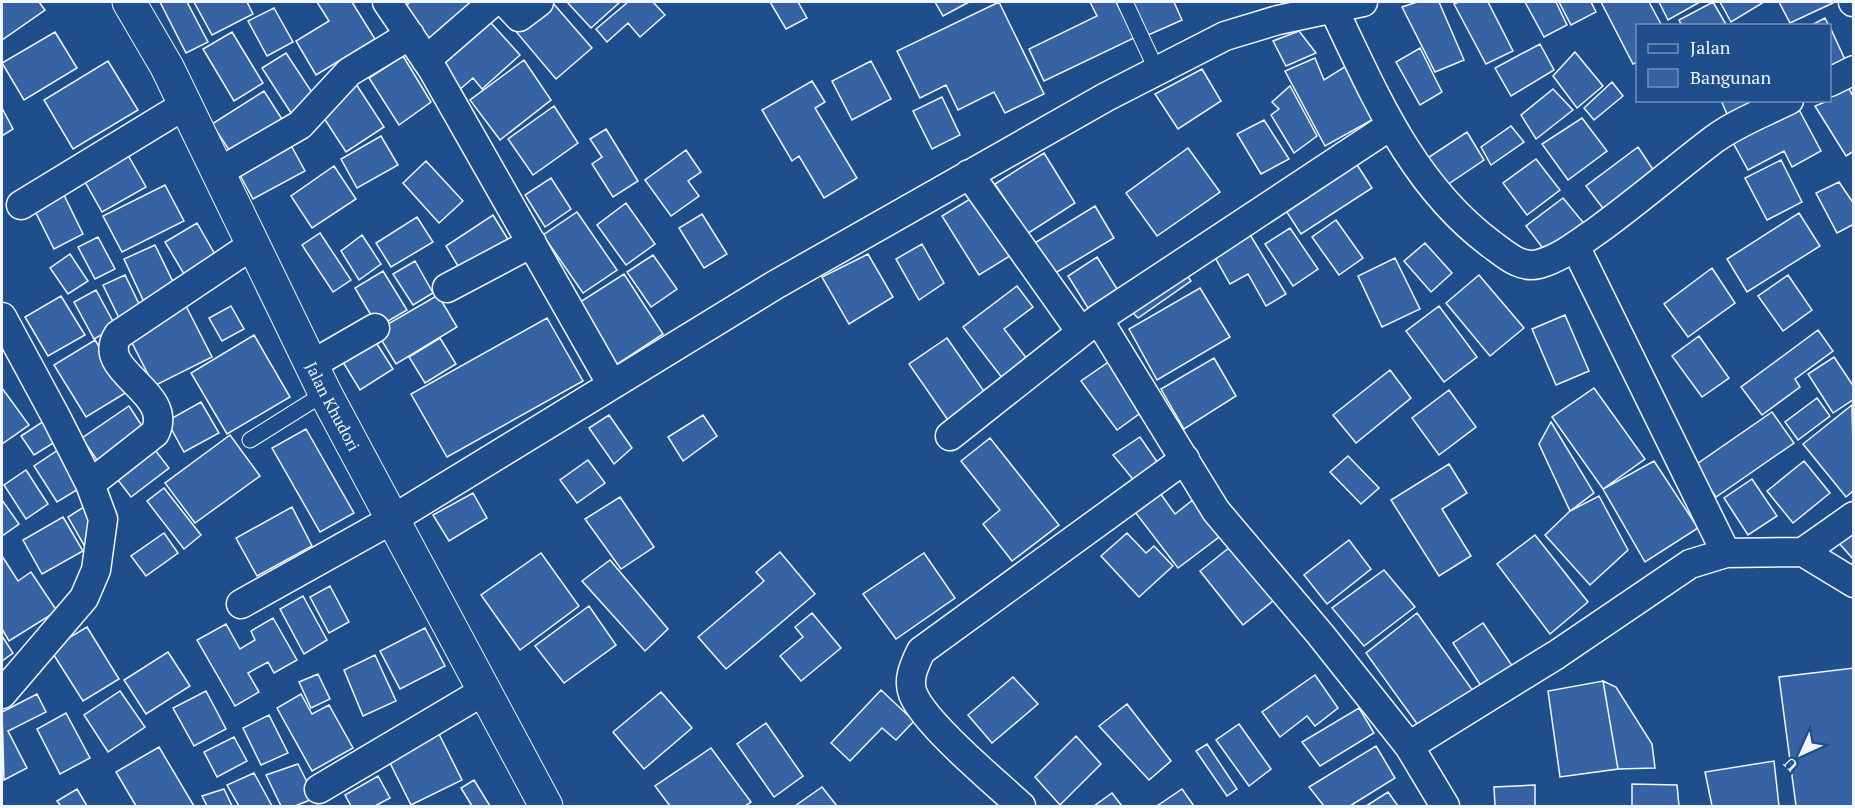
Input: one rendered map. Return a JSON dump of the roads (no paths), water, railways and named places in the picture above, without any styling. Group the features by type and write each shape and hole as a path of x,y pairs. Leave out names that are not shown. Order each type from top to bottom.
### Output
{"highway":[{"name":"Jalan Khudori","path":"129,2 167,67 318,379 546,807"}],"street":[{"path":"387,2 426,60 611,383"},
{"path":"426,60 493,2"},
{"path":"505,2 519,17 539,2"},
{"path":"241,604 393,519 611,383 775,285 1157,70 1225,36 1363,2"},
{"path":"1333,8 1390,126 1416,168 1440,199 1477,233 1515,262 1537,265 1562,255 1651,192 1713,140 1742,121 1785,102"},
{"path":"217,173 300,125 349,72 410,35"},
{"path":"1831,82 1854,70"},
{"path":"21,205 185,105"},
{"path":"950,436 1090,325 1390,126"},
{"path":"969,174 1090,325 1185,459 1216,511 1320,634 1409,746 1445,807"},
{"path":"447,288 532,243"},
{"path":"90,484 155,433 161,422 159,409 114,358 112,343 118,335 252,246"},
{"path":"1575,246 1726,553"},
{"path":"2,317 90,484 103,519 96,570 84,598 2,694"},
{"path":"318,379 375,328"},
{"path":"1021,807 927,717 912,693 912,669 921,651 1185,459"},
{"path":"1803,552 1854,516"},
{"path":"1409,746 1556,655 1690,564 1726,553 1803,552 1854,583"},
{"path":"319,789 484,691"}],"lane":[{"path":"1125,2 1157,70"},
{"path":"250,440 318,379"}]}
